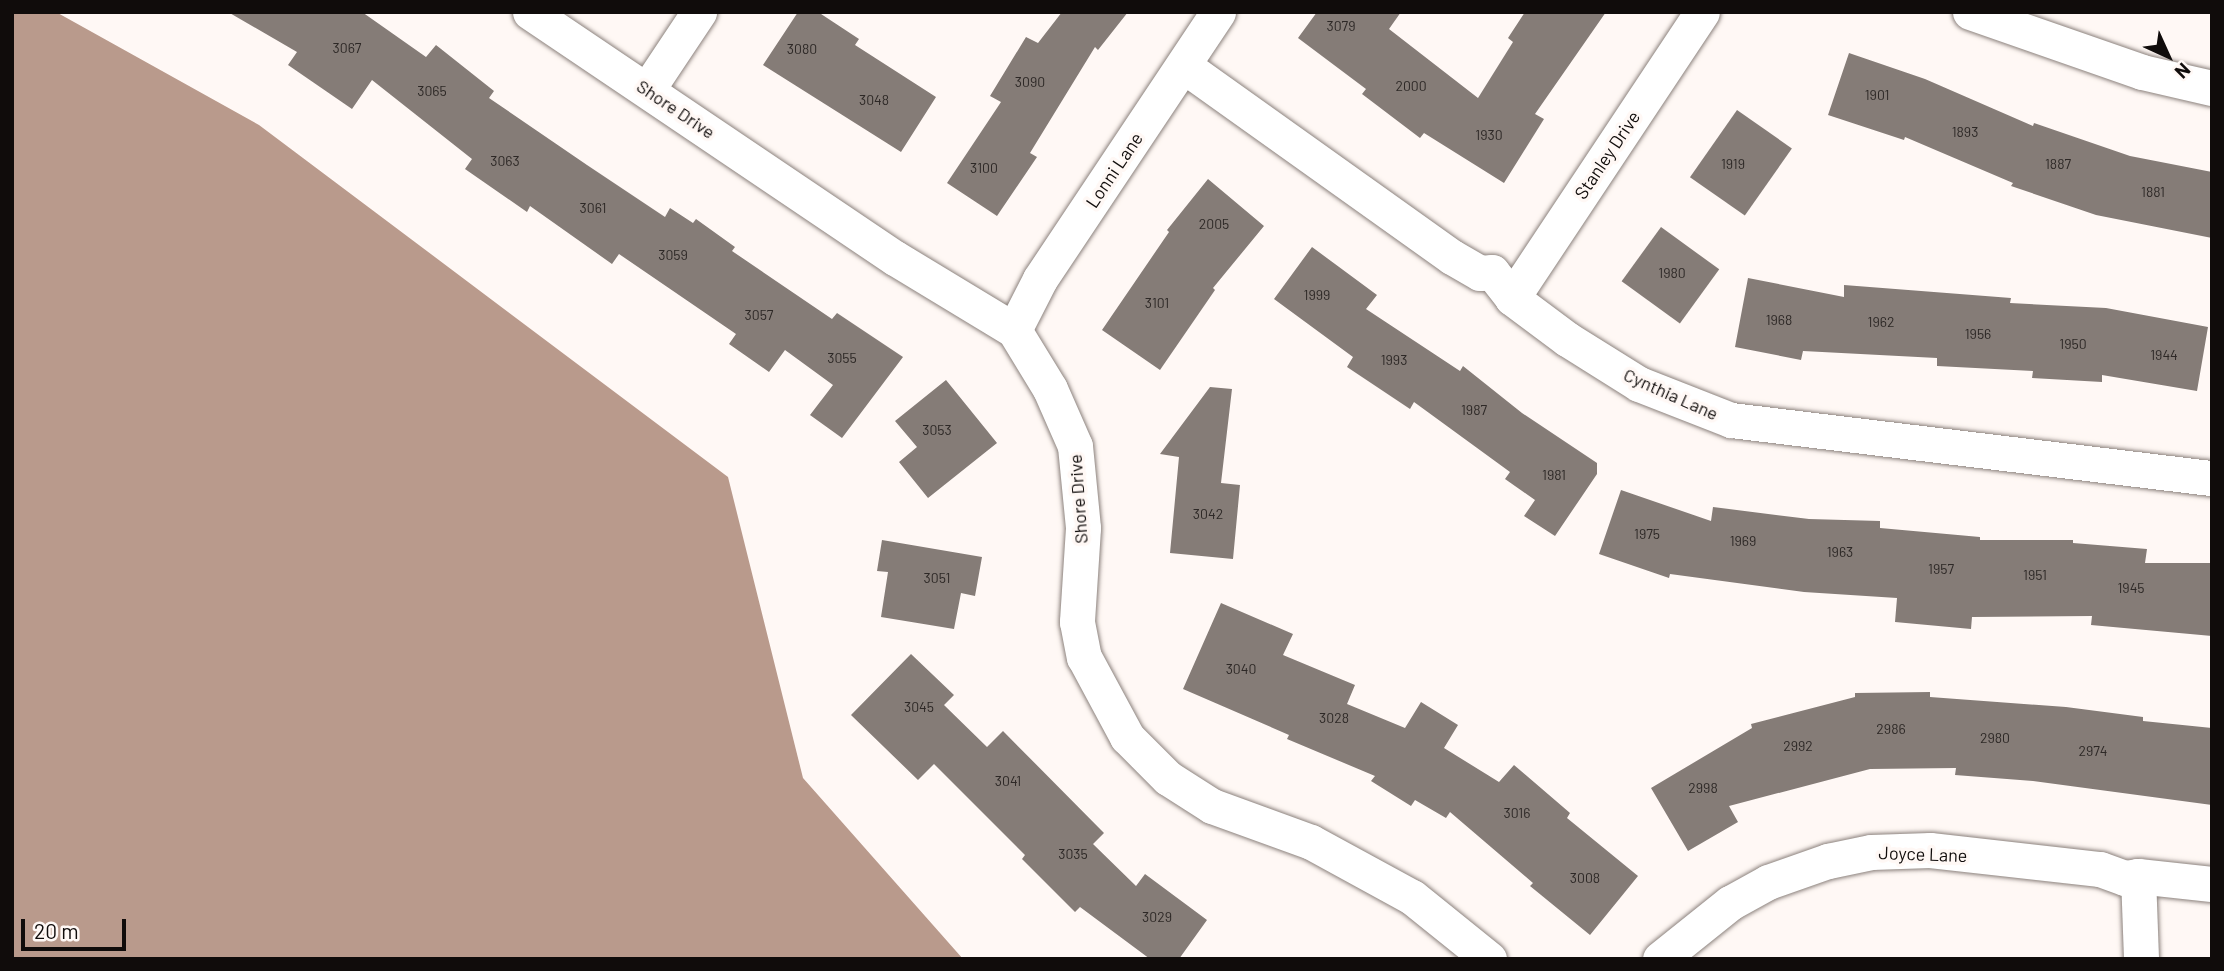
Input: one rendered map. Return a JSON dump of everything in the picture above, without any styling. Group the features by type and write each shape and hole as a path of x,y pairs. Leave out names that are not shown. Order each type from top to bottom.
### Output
{"street":[{"name":"Shore Drive","path":"530,12 895,258 1014,330 1050,389 1075,446 1083,528 1077,622 1084,657 1127,737 1168,778 1212,806 1311,842 1412,897 1489,959"},
{"path":"647,90 699,12"},
{"name":"Lonni Lane","path":"1014,330 1040,279 1218,12"},
{"name":"Stanley Drive","path":"1513,298 1702,12"},
{"path":"1970,12 2142,72 2212,88"},
{"name":"Cynthia Lane","path":"1184,66 1452,257 1480,273 1492,272 1513,298 1567,339 1639,384 1731,420 2212,478"},
{"name":"Joyce Lane","path":"1660,959 1730,903 1768,882 1828,861 1871,852 1930,850 2100,869 2125,878 2138,876 2212,884"},
{"path":"2138,876 2141,959"}],"shaded area":[{"path":"12,12 56,12 259,125 728,477 803,778 963,959 12,959"}],"building":[{"path":"228,12 362,12 426,57 436,45 494,91 489,98 587,165 665,217 670,208 693,223 696,219 735,247 732,251 832,319 837,313 903,357 842,438 810,415 833,385 785,350 769,372 729,344 736,334 619,254 612,264 530,206 527,212 465,169 472,159 372,80 352,109 288,65 297,52"},
{"path":"798,12 818,12 859,39 855,45 936,97 901,152 763,65"},
{"path":"1062,12 1128,12 1098,50 1095,47 1030,153 1037,157 997,216 947,183 1001,102 990,96 1026,37 1038,43"},
{"path":"1317,12 1401,12 1389,29 1478,98 1513,42 1508,38 1525,12 1606,12 1535,114 1544,119 1504,183 1424,133 1420,138 1362,94 1366,89 1298,38"},
{"path":"1849,53 1925,79 2033,126 2034,123 2130,156 2212,172 2212,238 2096,215 2011,186 2013,183 1905,137 1904,140 1828,115"},
{"path":"1737,110 1792,148 1745,216 1690,177"},
{"path":"1208,179 1264,226 1213,288 1215,290 1160,370 1102,330 1169,232 1167,230"},
{"path":"1661,227 1719,269 1680,324 1622,281"},
{"path":"1312,247 1377,295 1366,309 1460,371 1463,366 1522,413 1597,463 1597,474 1555,536 1524,516 1535,500 1505,479 1510,472 1414,402 1410,409 1347,367 1353,357 1274,299"},
{"path":"1748,278 1844,297 1844,285 2011,298 2010,303 2106,308 2208,327 2197,391 2102,375 2102,382 2032,378 2033,371 1937,366 1937,358 1803,351 1801,360 1735,347"},
{"path":"946,380 997,443 928,498 899,462 917,447 895,421"},
{"path":"1210,387 1232,389 1221,483 1240,485 1233,559 1170,553 1179,457 1160,454"},
{"path":"1621,490 1711,521 1713,507 1809,519 1880,521 1880,528 1980,537 1980,540 2073,540 2073,543 2147,549 2145,563 2212,563 2212,636 2091,625 2092,616 1972,617 1971,629 1895,622 1897,598 1804,592 1670,574 1669,578 1599,554"},
{"path":"882,540 982,557 975,596 961,593 954,629 881,617 888,572 877,571"},
{"path":"1221,603 1293,634 1283,655 1355,685 1347,704 1405,728 1421,702 1458,725 1444,748 1499,782 1514,765 1570,813 1567,818 1638,876 1590,935 1530,886 1533,883 1450,812 1446,818 1415,800 1411,806 1371,781 1375,776 1287,739 1289,735 1183,689"},
{"path":"911,654 954,695 944,705 987,747 1003,731 1104,833 1093,844 1136,886 1145,874 1207,920 1179,959 1150,959 1080,907 1075,912 1022,859 1025,855 934,764 918,780 851,715"},
{"path":"1930,692 1930,697 2066,707 2143,717 2143,721 2212,728 2212,805 2033,781 1955,775 1956,768 1870,769 1729,806 1738,822 1688,851 1651,788 1752,728 1751,724 1855,697 1855,693"}]}
